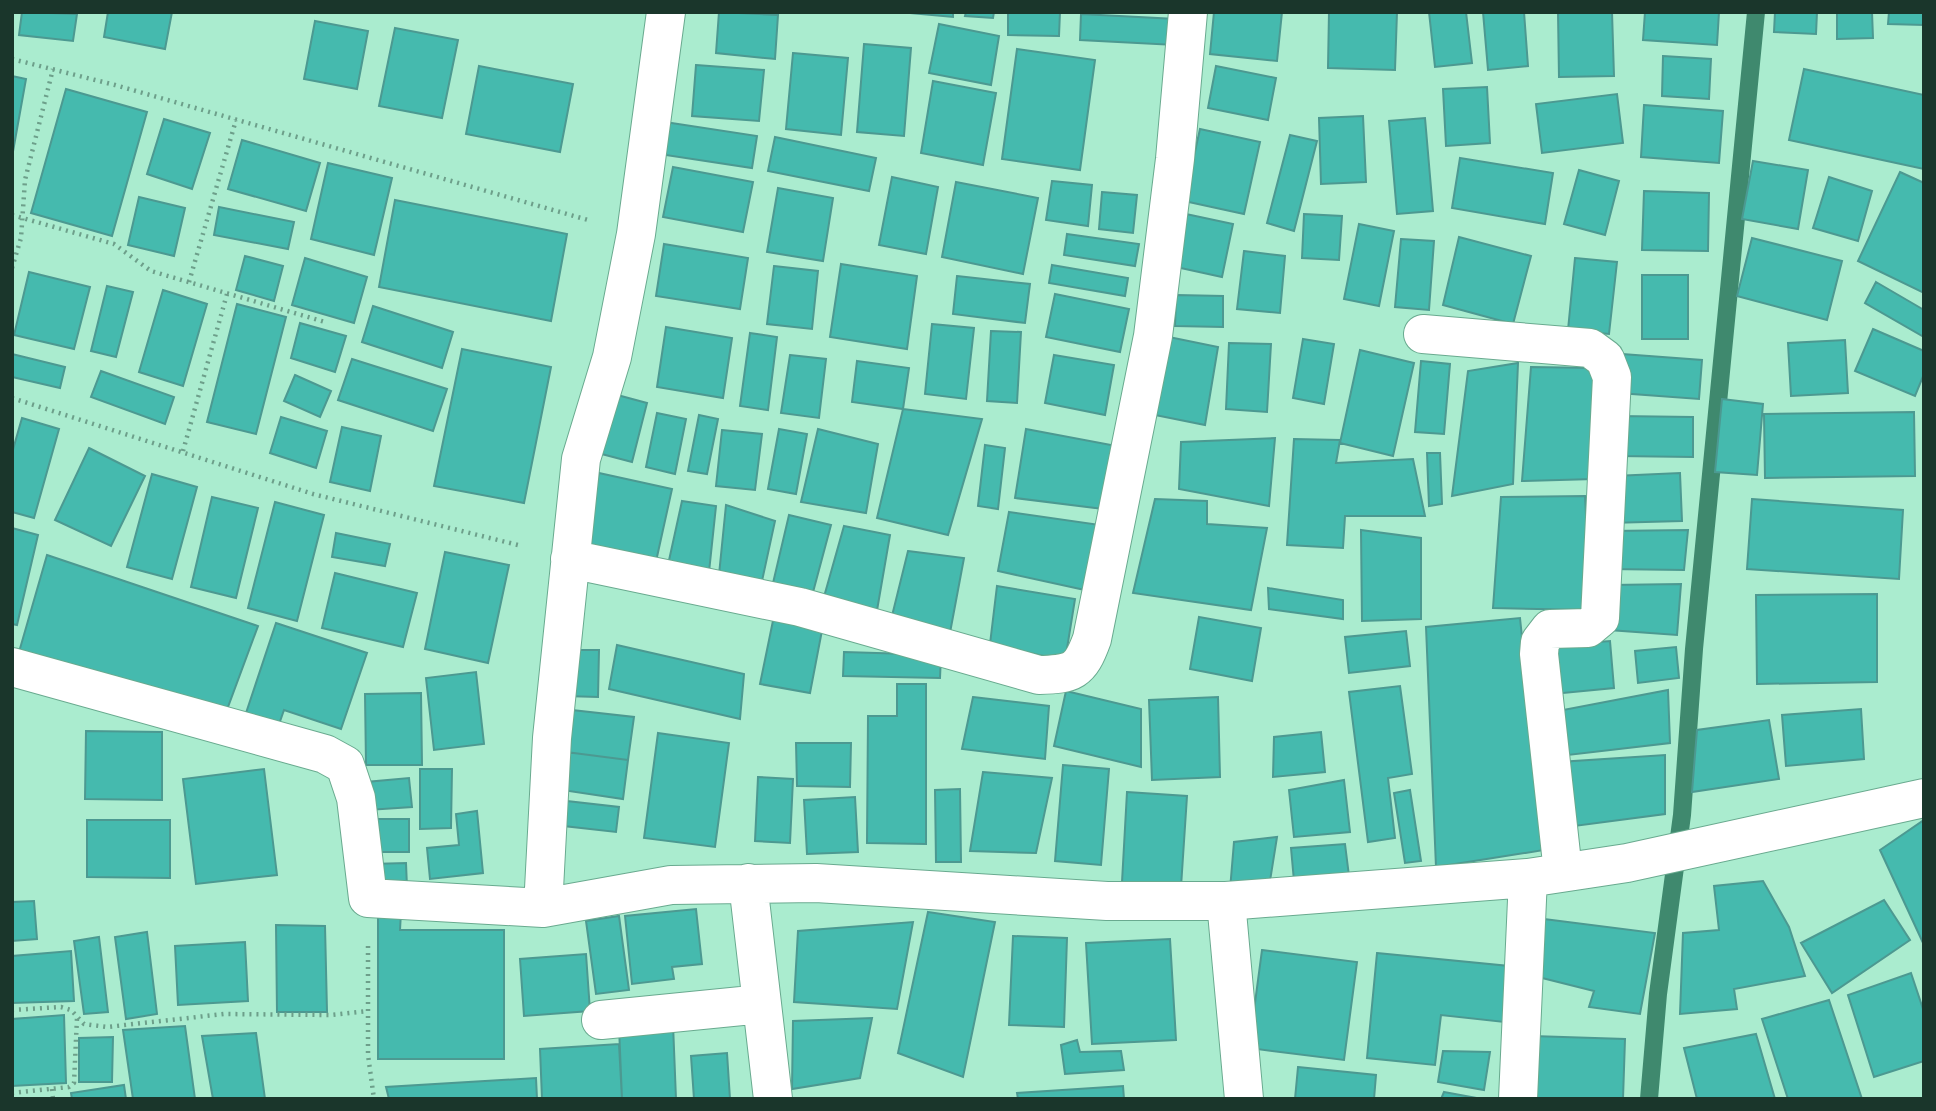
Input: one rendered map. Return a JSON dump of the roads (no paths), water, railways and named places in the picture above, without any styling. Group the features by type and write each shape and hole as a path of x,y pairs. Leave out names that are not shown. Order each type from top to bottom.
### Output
{"street":[{"path":"543,908 552,738 582,459 612,357 636,234 666,12"},
{"path":"570,559 800,607 1038,675 1066,674 1083,663 1095,625 1153,335 1188,12"},
{"path":"1423,334 1590,348 1605,359 1612,377 1600,618 1588,628 1550,629 1540,642 1538,654 1546,875 1518,1099"},
{"path":"12,667 325,754 345,765 356,798 369,898 543,908 671,885 816,883 1107,901 1226,901 1546,875 1628,863 1924,798"},
{"path":"748,883 773,1099"},
{"path":"1226,901 1244,1099"},
{"path":"601,1020 762,1004"}],"waterway":[{"path":"1649,1099 1658,994 1682,815 1694,649 1756,12"}]}
